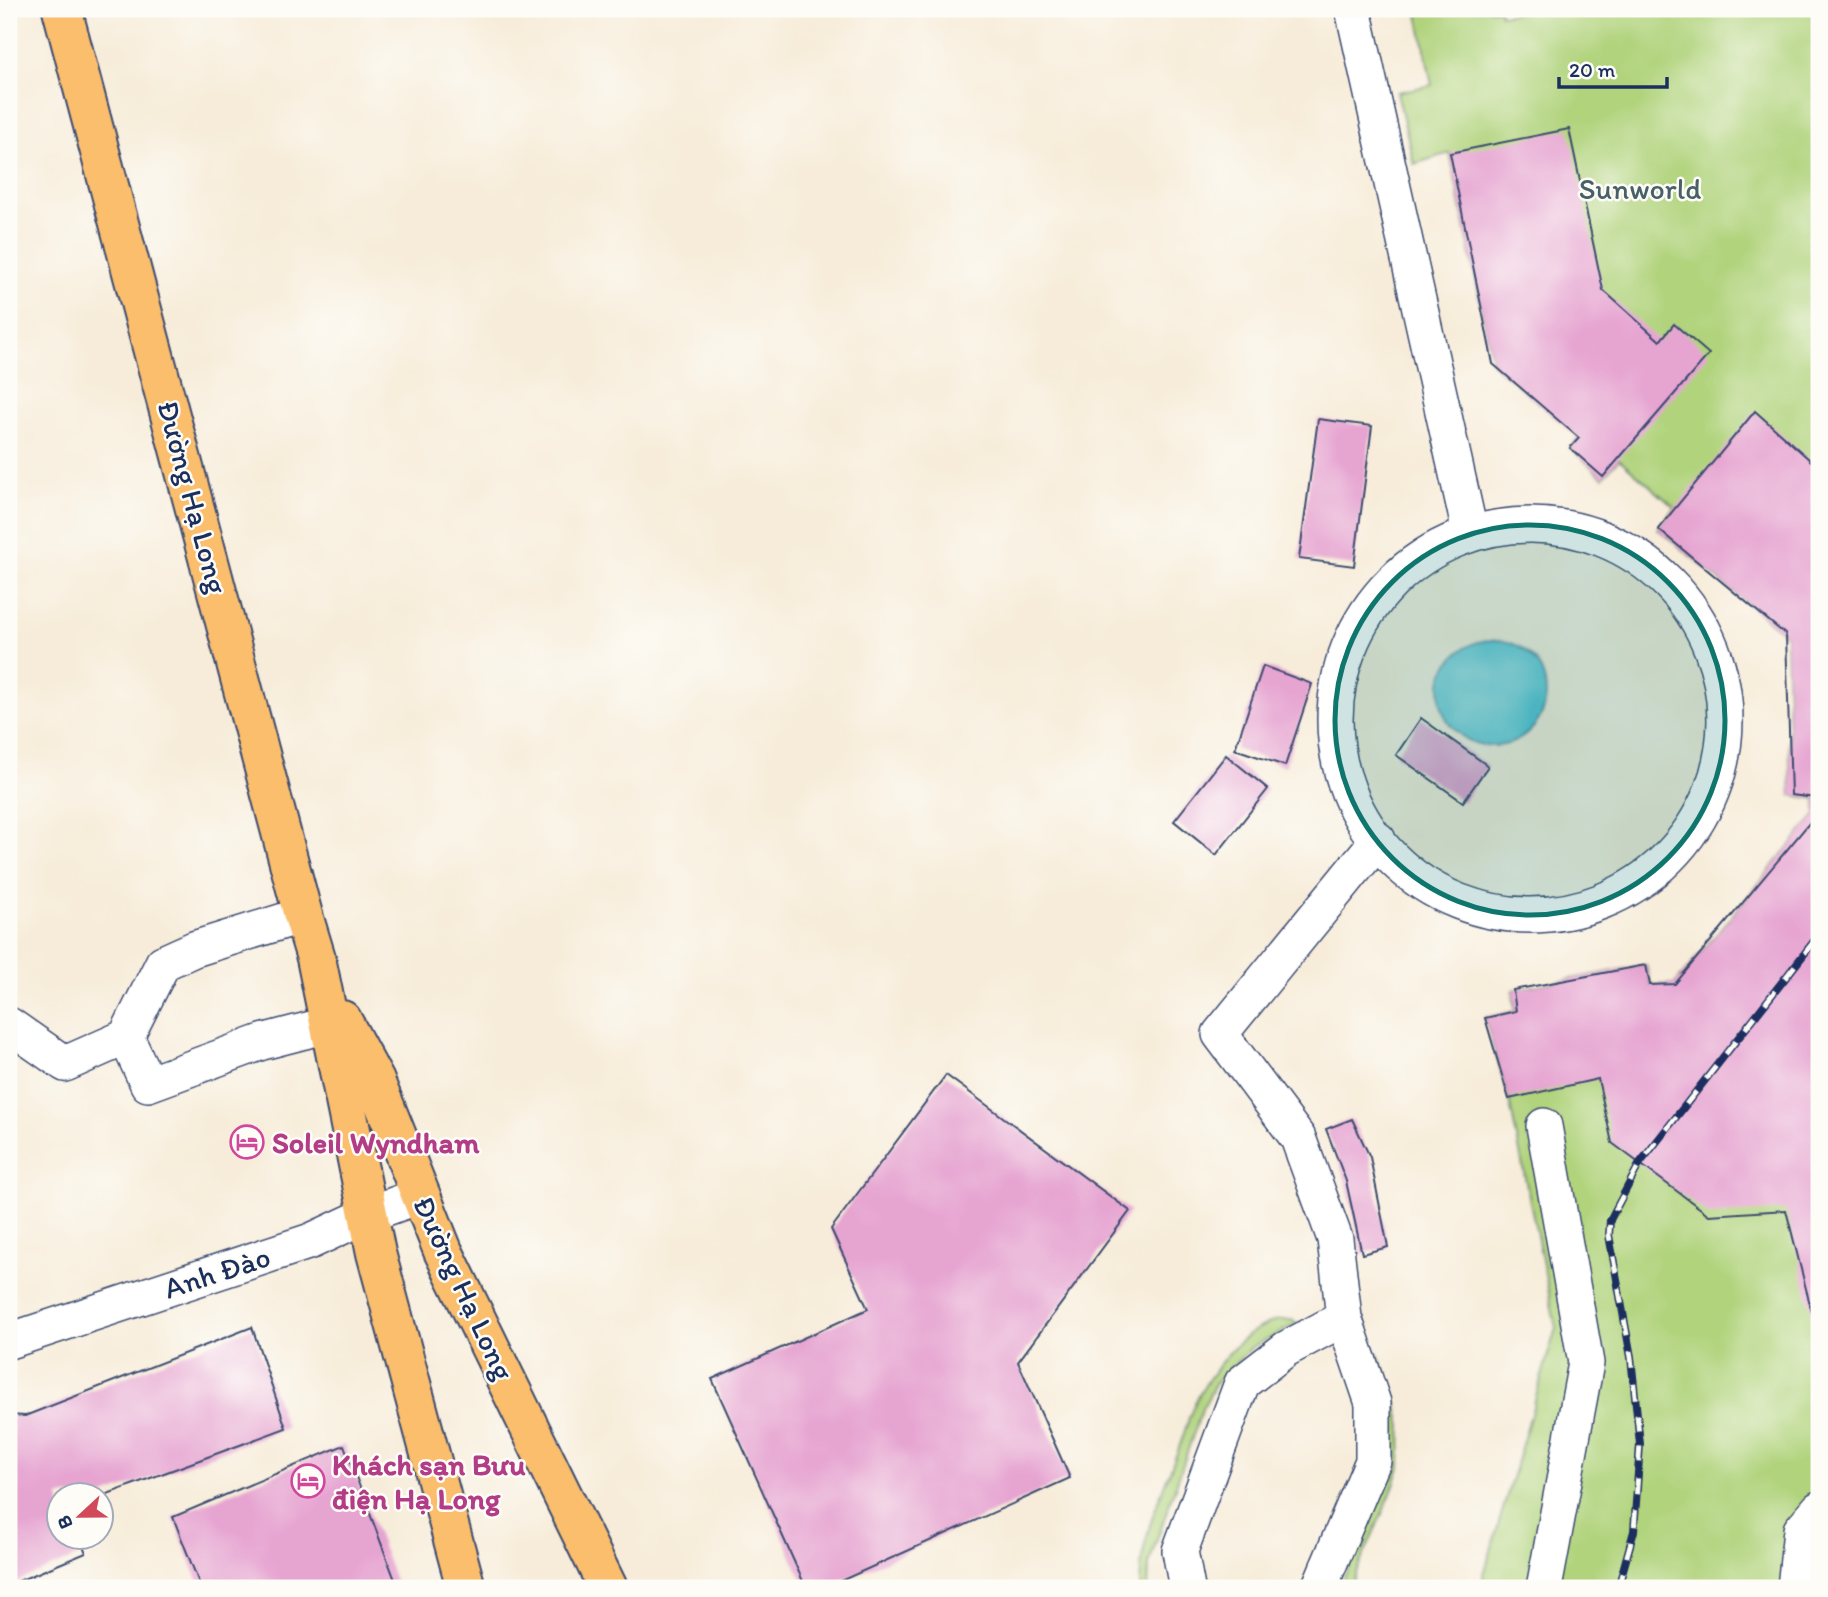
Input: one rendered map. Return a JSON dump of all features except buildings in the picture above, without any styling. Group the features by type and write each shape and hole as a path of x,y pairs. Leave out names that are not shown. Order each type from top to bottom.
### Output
{"main road":[{"name":"Đường Hạ Long","path":"62,9 323,986 376,1253 466,1588"},
{"name":"Đường Hạ Long","path":"323,986 375,1081 443,1251 608,1588"}],"street":[{"path":"1353,9 1470,532"},
{"path":"1528,523 1586,531 1639,556 1682,595 1712,646 1726,703 1722,761 1702,816 1666,863 1618,896 1562,914 1504,915 1448,898 1399,866 1378,840 1362,820 1339,765 1335,707 1347,650 1375,598 1418,558 1470,532 1528,523"},
{"path":"1319,1588 1373,1461 1373,1403 1344,1318 1335,1240 1298,1138 1220,1034 1378,840"},
{"path":"9,1025 65,1064 125,1037 163,963 194,949 303,915"},
{"path":"125,1037 148,1084 262,1042 331,1024"},
{"path":"1544,1126 1586,1363 1544,1588"},
{"name":"Anh Đào","path":"9,1341 311,1241 369,1214 422,1195"},
{"path":"1186,1588 1181,1550 1242,1383 1286,1349 1344,1318"},
{"path":"1795,1588 1801,1530 1819,1510"}],"highlighted area":[{"path":"1528,523 1586,531 1638,556 1682,595 1712,646 1726,703 1722,761 1702,816 1666,863 1618,896 1562,914 1504,915 1448,898 1399,865 1362,820 1339,765 1335,707 1347,650 1375,598 1418,558 1470,532"}],"green space":[{"name":"Sunworld","path":"1417,9 1499,9 1501,15 1543,9 1819,9 1819,1588 1480,1588 1556,1328 1509,1099 1485,1018 1515,1011 1513,990 1646,965 1651,985 1675,984 1816,815 1816,799 1791,795 1786,635 1658,529 1674,507 1619,459 1603,477 1570,448 1579,437 1493,364 1450,153 1414,164 1397,92 1432,85"},
{"path":"1279,1320 1292,1320 1297,1324 1252,1347 1217,1381 1202,1409 1149,1563 1148,1588 1140,1588 1143,1551 1148,1533 1196,1401 1214,1371 1232,1349 1254,1331"},
{"path":"1377,1352 1394,1393 1402,1426 1400,1467 1349,1588 1339,1588 1391,1467 1395,1428 1373,1353"}],"water":[{"path":"1493,640 1513,644 1530,656 1542,673 1546,693 1542,713 1530,730 1513,742 1493,746 1473,742 1456,730 1444,713 1440,693 1444,673 1456,656 1473,644"}],"railway":[{"path":"1618,1588 1634,1531 1640,1444 1631,1357 1609,1235 1610,1220 1640,1163 1819,935"}],"place":[{"name":"Soleil Wyndham","path":"247,1142"},
{"name":"Khách sạn Bưu điện Hạ Long","path":"308,1481"}]}
